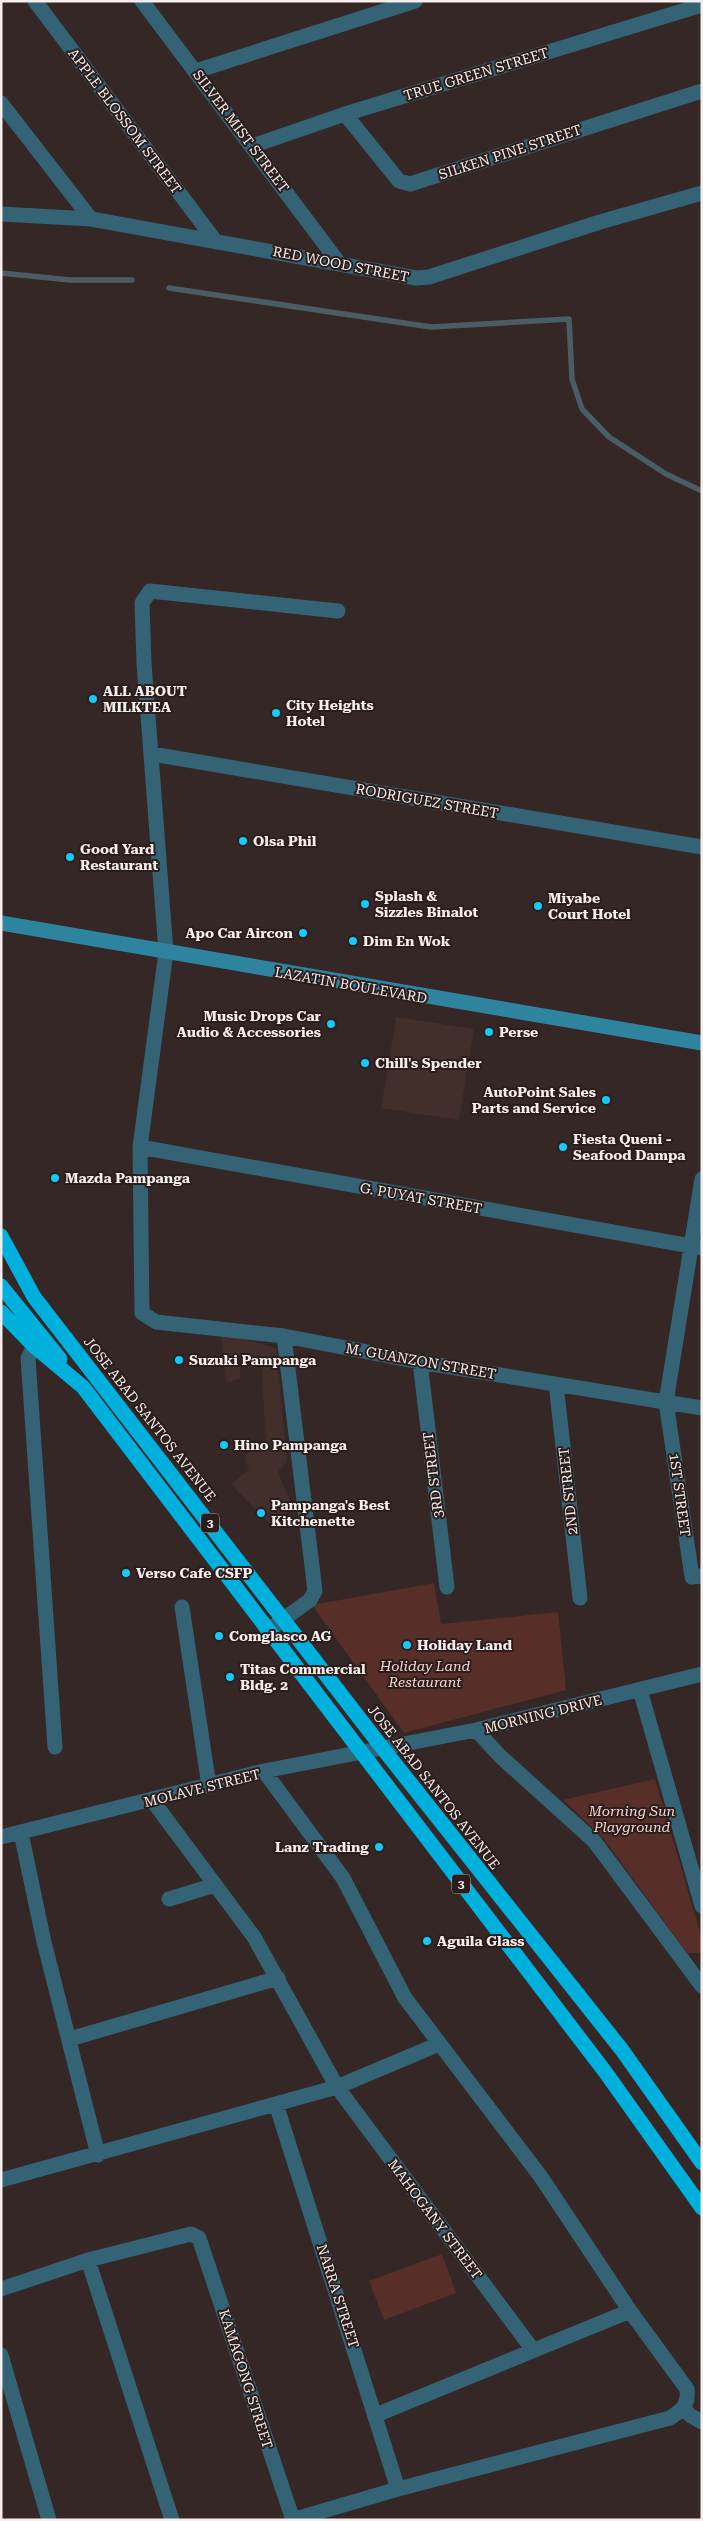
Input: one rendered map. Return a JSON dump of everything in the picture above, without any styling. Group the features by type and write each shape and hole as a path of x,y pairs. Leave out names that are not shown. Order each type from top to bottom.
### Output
{"highway":[{"name":"JOSE ABAD SANTOS AVENUE","path":"1,1236 34,1297 286,1620 384,1750 622,2050 702,2163"},
{"name":"3","path":"1,1258 34,1297"},
{"name":"3","path":"1,1286 83,1387 267,1631 606,2073 702,2208"},
{"name":"3","path":"3,1316 34,1346 83,1387"}],"main road":[{"name":"LAZATIN BOULEVARD","path":"1,923 702,1044"}],"street":[{"name":"APPLE BLOSSOM STREET","path":"35,1 216,242"},
{"name":"SILVER MIST STREET","path":"142,1 339,262"},
{"path":"196,71 415,1"},
{"name":"TRUE GREEN STREET","path":"252,146 346,114 702,5"},
{"name":"SILKEN PINE STREET","path":"346,114 399,181 410,184 702,92"},
{"path":"1,103 91,219"},
{"name":"RED WOOD STREET","path":"1,214 91,219 339,262 416,278 429,277 600,222 702,193"},
{"path":"140,1147 166,952 144,663 142,603 150,591 338,611"},
{"name":"RODRIGUEZ STREET","path":"152,754 702,847"},
{"name":"G. PUYAT STREET","path":"140,1147 696,1247"},
{"name":"M. GUANZON STREET","path":"140,1147 142,1313 156,1322 284,1336 420,1362 702,1408"},
{"path":"666,1402 696,1247 702,1180"},
{"path":"267,1631 286,1620 310,1600 314,1591 284,1336"},
{"path":"34,1346 28,1358 55,1747"},
{"name":"3RD STREET","path":"420,1362 447,1587"},
{"name":"2ND STREET","path":"556,1384 580,1598"},
{"name":"1ST STREET","path":"666,1402 692,1577 702,1576"},
{"path":"182,1607 209,1786"},
{"name":"MORNING DRIVE","path":"384,1750 476,1730 702,1674"},
{"path":"640,1690 702,1906"},
{"path":"476,1730 500,1756 594,1841 702,1986"},
{"name":"MOLAVE STREET","path":"1,1837 264,1772 360,1751 384,1750"},
{"path":"264,1772 343,1878 405,1998 541,2178 630,2311 687,2389 688,2398 684,2409 670,2418 398,2489 293,2520"},
{"name":"MAHOGANY STREET","path":"152,1800 254,1937 338,2087 533,2350"},
{"path":"21,1832 44,1942 98,2155"},
{"path":"169,1899 216,1885"},
{"path":"70,2039 278,1978"},
{"path":"1,2180 98,2155 338,2087 438,2044"},
{"name":"NARRA STREET","path":"276,2104 398,2489"},
{"name":"KAMAGONG STREET","path":"88,2260 191,2234 199,2238 293,2520"},
{"path":"1,2289 88,2260 172,2520"},
{"path":"376,2415 630,2311"},
{"path":"1,2355 49,2520"},
{"path":"684,2409 691,2416 702,2422"}],"shaded area":[{"path":"396,1017 474,1029 459,1120 381,1108"},
{"path":"221,1333 276,1348 287,1461 278,1472 293,1508 270,1524 231,1484 249,1470 244,1458 254,1445 266,1443 261,1360 238,1355 241,1378 226,1383"}],"green space":[{"name":"Holiday Land Restaurant","path":"434,1583 441,1624 558,1612 566,1690 404,1733 312,1605"},
{"name":"Morning Sun Playground","path":"655,1779 702,1939 702,1953 687,1953 604,1839 563,1800"},
{"path":"442,2254 456,2293 384,2320 369,2281"}],"waterway":[{"path":"1,273 70,280 132,280"},
{"path":"169,288 431,327 569,319 572,379 582,409 609,437 666,474 702,491"}],"place":[{"name":"ALL ABOUT MILKTEA","path":"93,699"},
{"name":"City Heights Hotel","path":"276,713"},
{"name":"Olsa Phil","path":"243,841"},
{"name":"Good Yard Restaurant","path":"70,857"},
{"name":"Splash & Sizzles Binalot","path":"365,904"},
{"name":"Miyabe Court Hotel","path":"538,906"},
{"name":"Apo Car Aircon","path":"303,933"},
{"name":"Dim En Wok","path":"353,941"},
{"name":"Music Drops Car Audio & Accessories","path":"331,1024"},
{"name":"Perse","path":"489,1032"},
{"name":"Chill's Spender","path":"365,1063"},
{"name":"AutoPoint Sales Parts and Service","path":"606,1100"},
{"name":"Fiesta Queni - Seafood Dampa","path":"563,1147"},
{"name":"Mazda Pampanga","path":"55,1178"},
{"name":"Suzuki Pampanga","path":"179,1360"},
{"name":"Hino Pampanga","path":"224,1445"},
{"name":"Pampanga's Best Kitchenette","path":"261,1513"},
{"name":"Verso Cafe CSFP","path":"126,1573"},
{"name":"Comglasco AG","path":"219,1636"},
{"name":"Holiday Land","path":"407,1645"},
{"name":"Titas Commercial Bldg. 2","path":"230,1677"},
{"name":"Lanz Trading","path":"379,1847"},
{"name":"Aguila Glass","path":"427,1941"}]}
